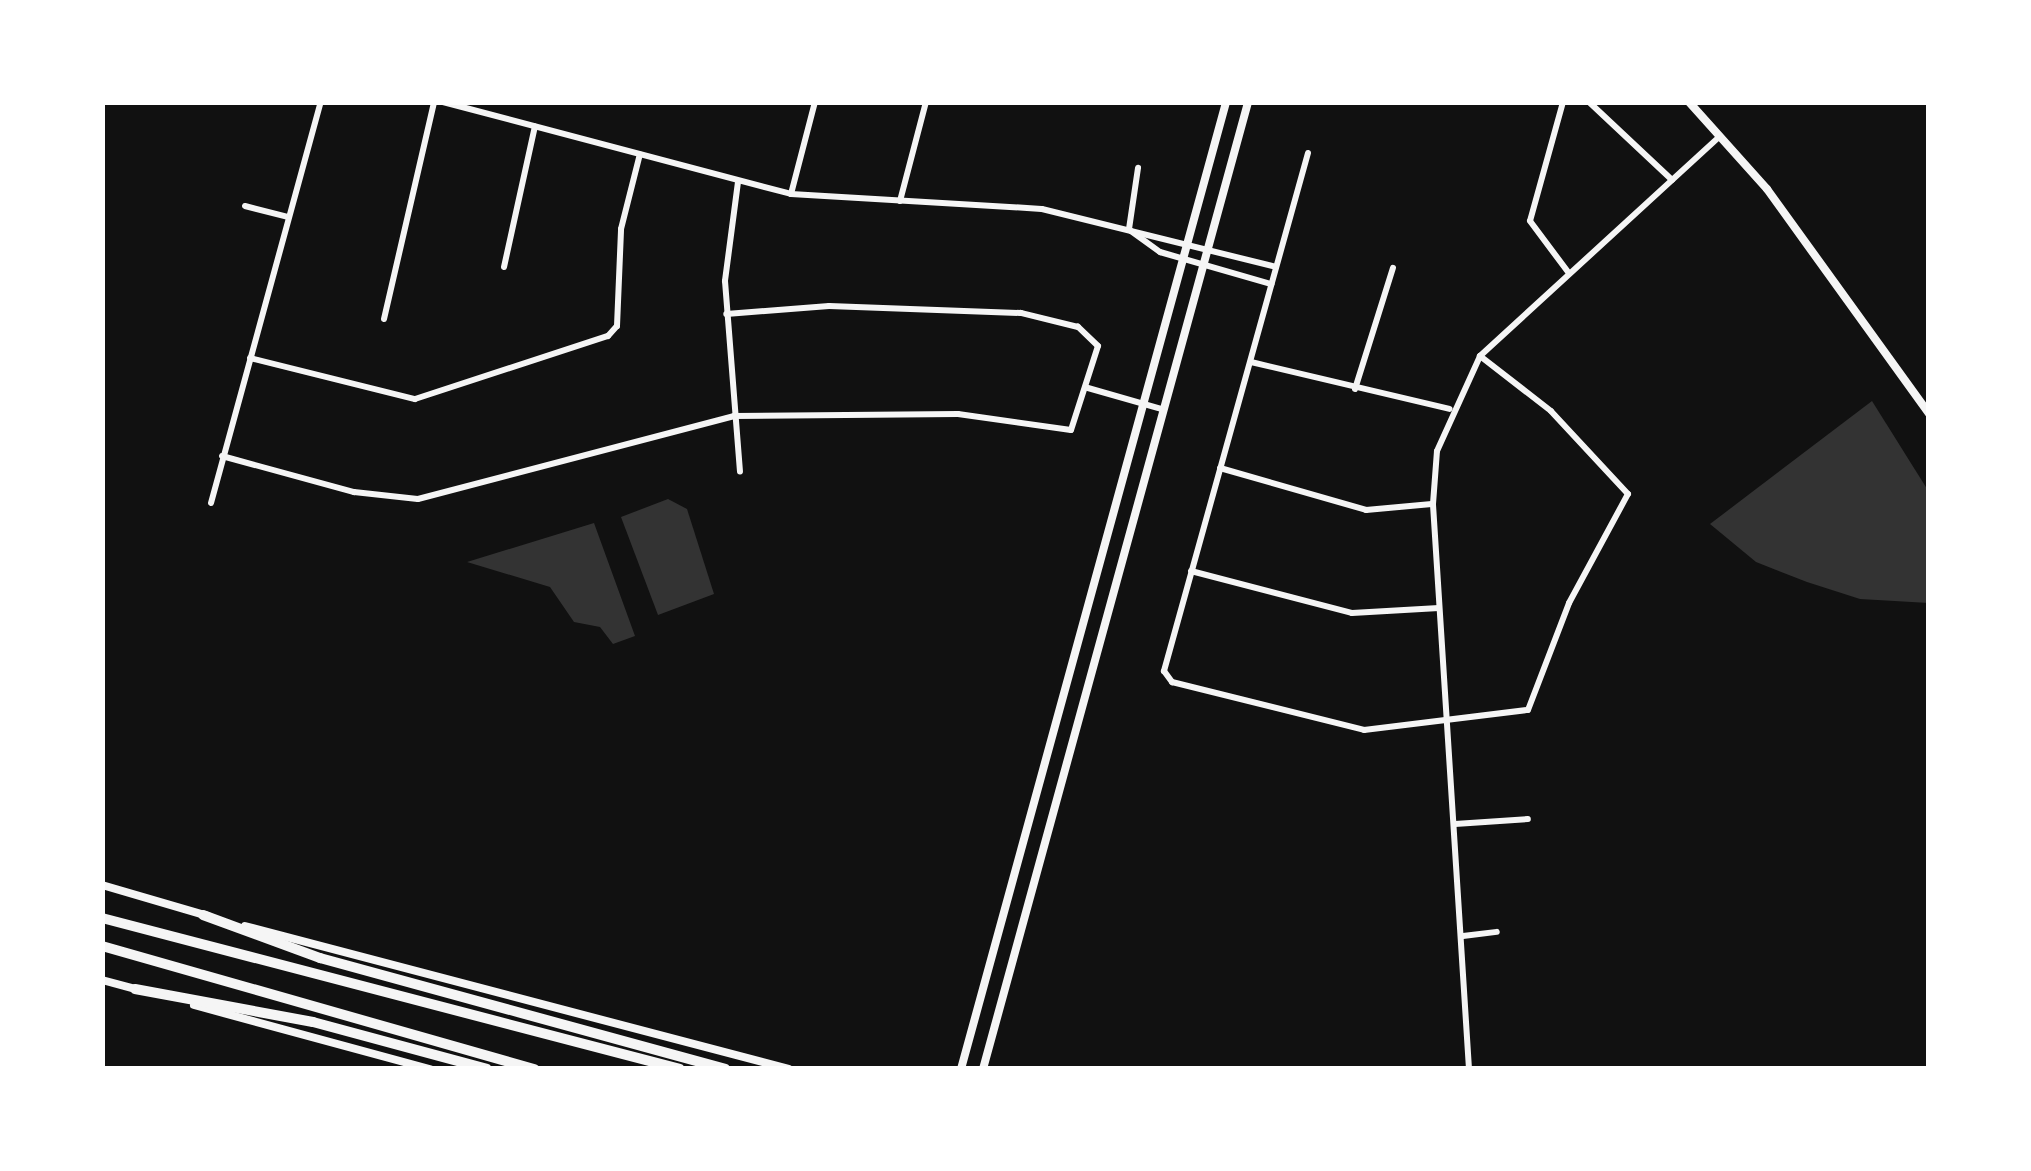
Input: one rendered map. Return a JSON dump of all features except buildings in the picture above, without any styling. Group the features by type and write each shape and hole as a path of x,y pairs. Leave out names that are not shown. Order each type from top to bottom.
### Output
{"highway":[{"path":"203,915 320,958 725,1069"},
{"path":"102,918 680,1069"},
{"path":"102,946 535,1069"},
{"path":"134,989 297,1018 487,1069"}],"main road":[{"path":"960,1068 1226,102"},
{"path":"983,1069 1248,102"},
{"path":"1689,102 1722,135 1929,414"},
{"path":"1075,650 1095,656"},
{"path":"1029,818 1049,824"},
{"path":"102,885 789,1069"},
{"path":"102,980 430,1069"}],"street":[{"path":"211,503 321,102"},
{"path":"384,319 438,102 791,194 1007,204 1186,242 1276,267"},
{"path":"791,194 815,102"},
{"path":"900,201 926,102"},
{"path":"1563,102 1530,221 1568,272"},
{"path":"1589,102 1672,180"},
{"path":"504,267 535,126"},
{"path":"1469,1069 1433,504 1450,409 1480,356 1722,135"},
{"path":"1308,153 1164,671 1172,682 1364,730 1528,710 1569,602 1628,494 1551,411 1480,356"},
{"path":"250,358 406,399 565,351 617,326 621,229 640,154"},
{"path":"1129,229 1138,167"},
{"path":"738,181 726,314 740,471"},
{"path":"244,206 288,217"},
{"path":"1129,229 1142,243 1271,284"},
{"path":"1354,389 1393,268"},
{"path":"222,456 354,492 432,499 734,416 958,413 1071,430 1098,346 1092,334 1046,317 829,306 726,314"},
{"path":"1250,362 1450,409"},
{"path":"1088,388 1161,409"},
{"path":"1220,467 1366,510 1433,504"},
{"path":"1192,571 1352,613 1438,608"},
{"path":"1455,824 1528,819"},
{"path":"1463,936 1497,932"}],"shaded area":[{"path":"1872,401 1929,492 1929,603 1860,599 1807,582 1756,562 1710,524"},
{"path":"668,499 687,509 714,594 658,615 621,517"},
{"path":"594,523 635,636 613,644 600,627 574,622 550,587 467,562"}]}
